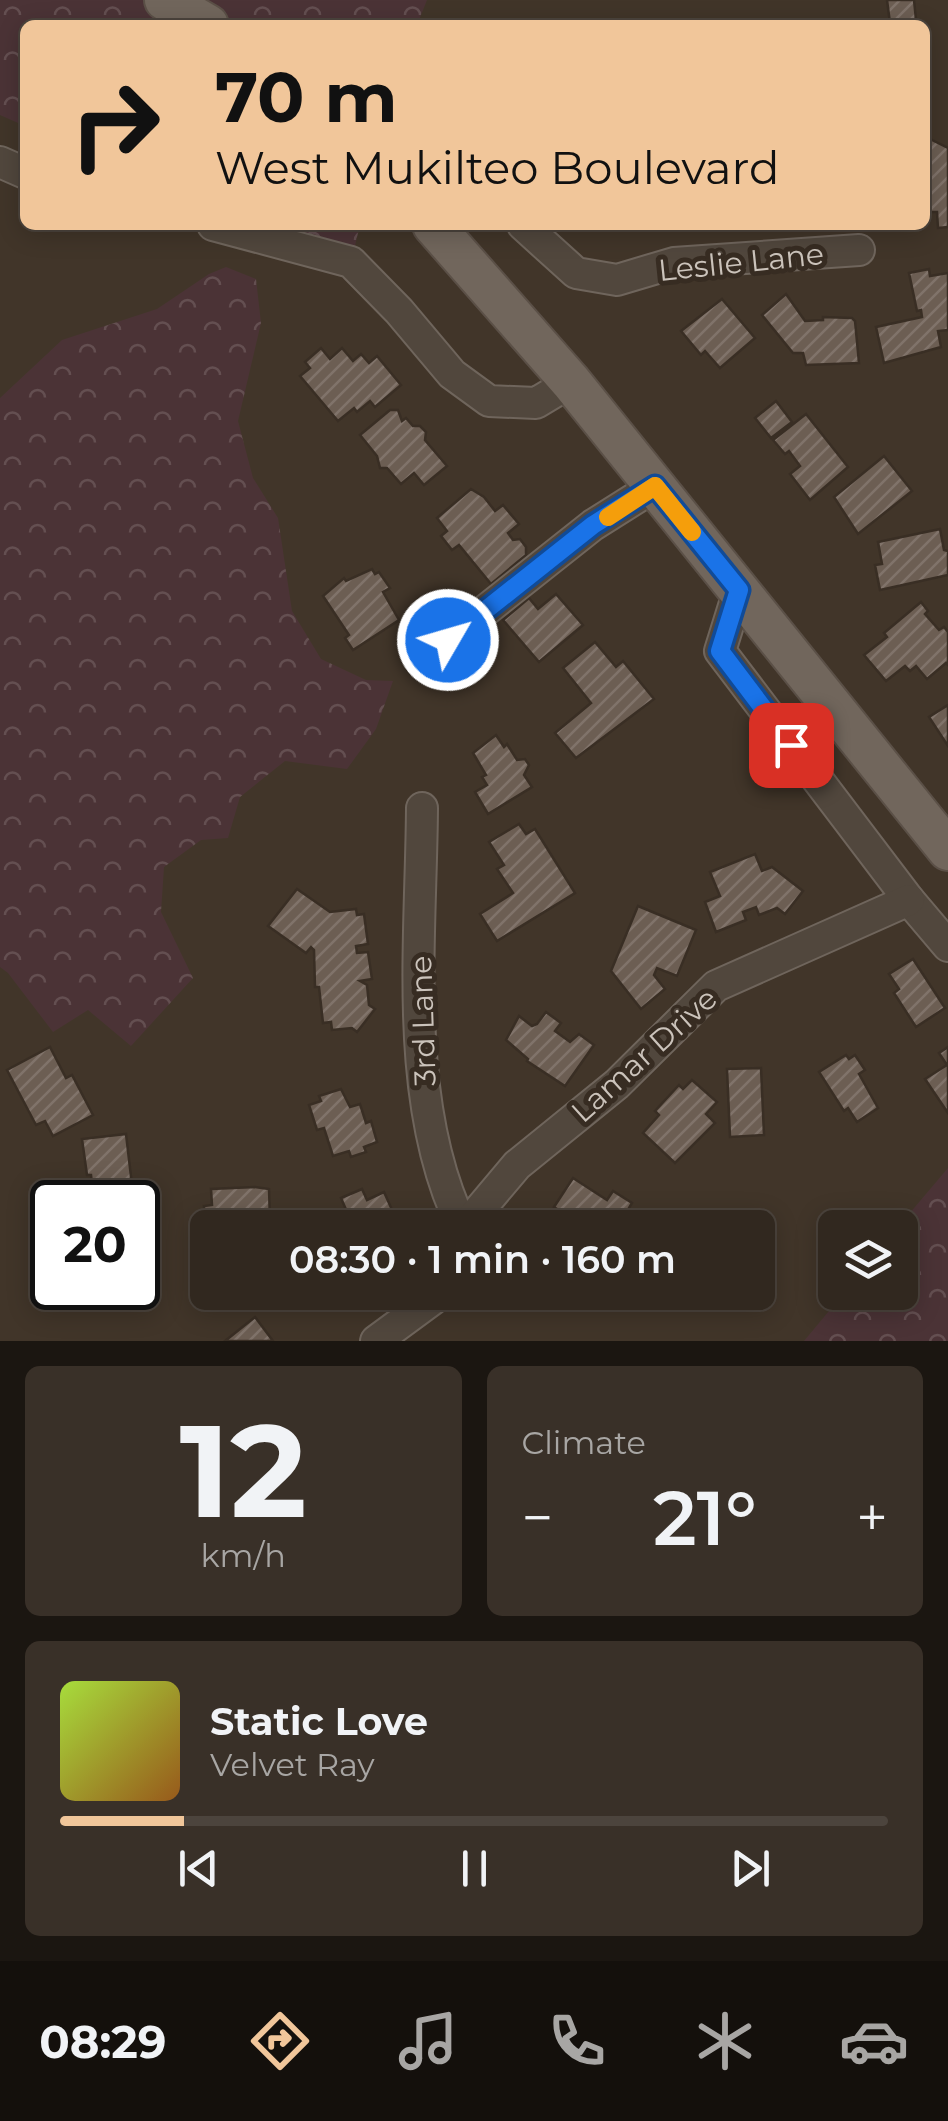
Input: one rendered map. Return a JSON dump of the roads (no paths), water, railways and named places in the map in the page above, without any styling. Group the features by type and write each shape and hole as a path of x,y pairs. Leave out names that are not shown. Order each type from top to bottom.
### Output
{"main road":[{"path":"166,0 200,20"},
{"path":"437,230 570,382 948,850"}],"street":[{"path":"232,230 352,262 452,374 489,401 536,403 570,382"},
{"name":"Leslie Lane","path":"528,230 576,272 617,280 674,263 859,250"},
{"path":"448,640 593,525 655,486"},
{"path":"739,590 720,651 948,946"},
{"name":"3rd Lane","path":"422,808 420,1068 434,1151 454,1210"},
{"name":"Lamar Drive","path":"479,1210 517,1166 618,1084 716,986 909,900"},
{"path":"376,1341 419,1310"}]}
